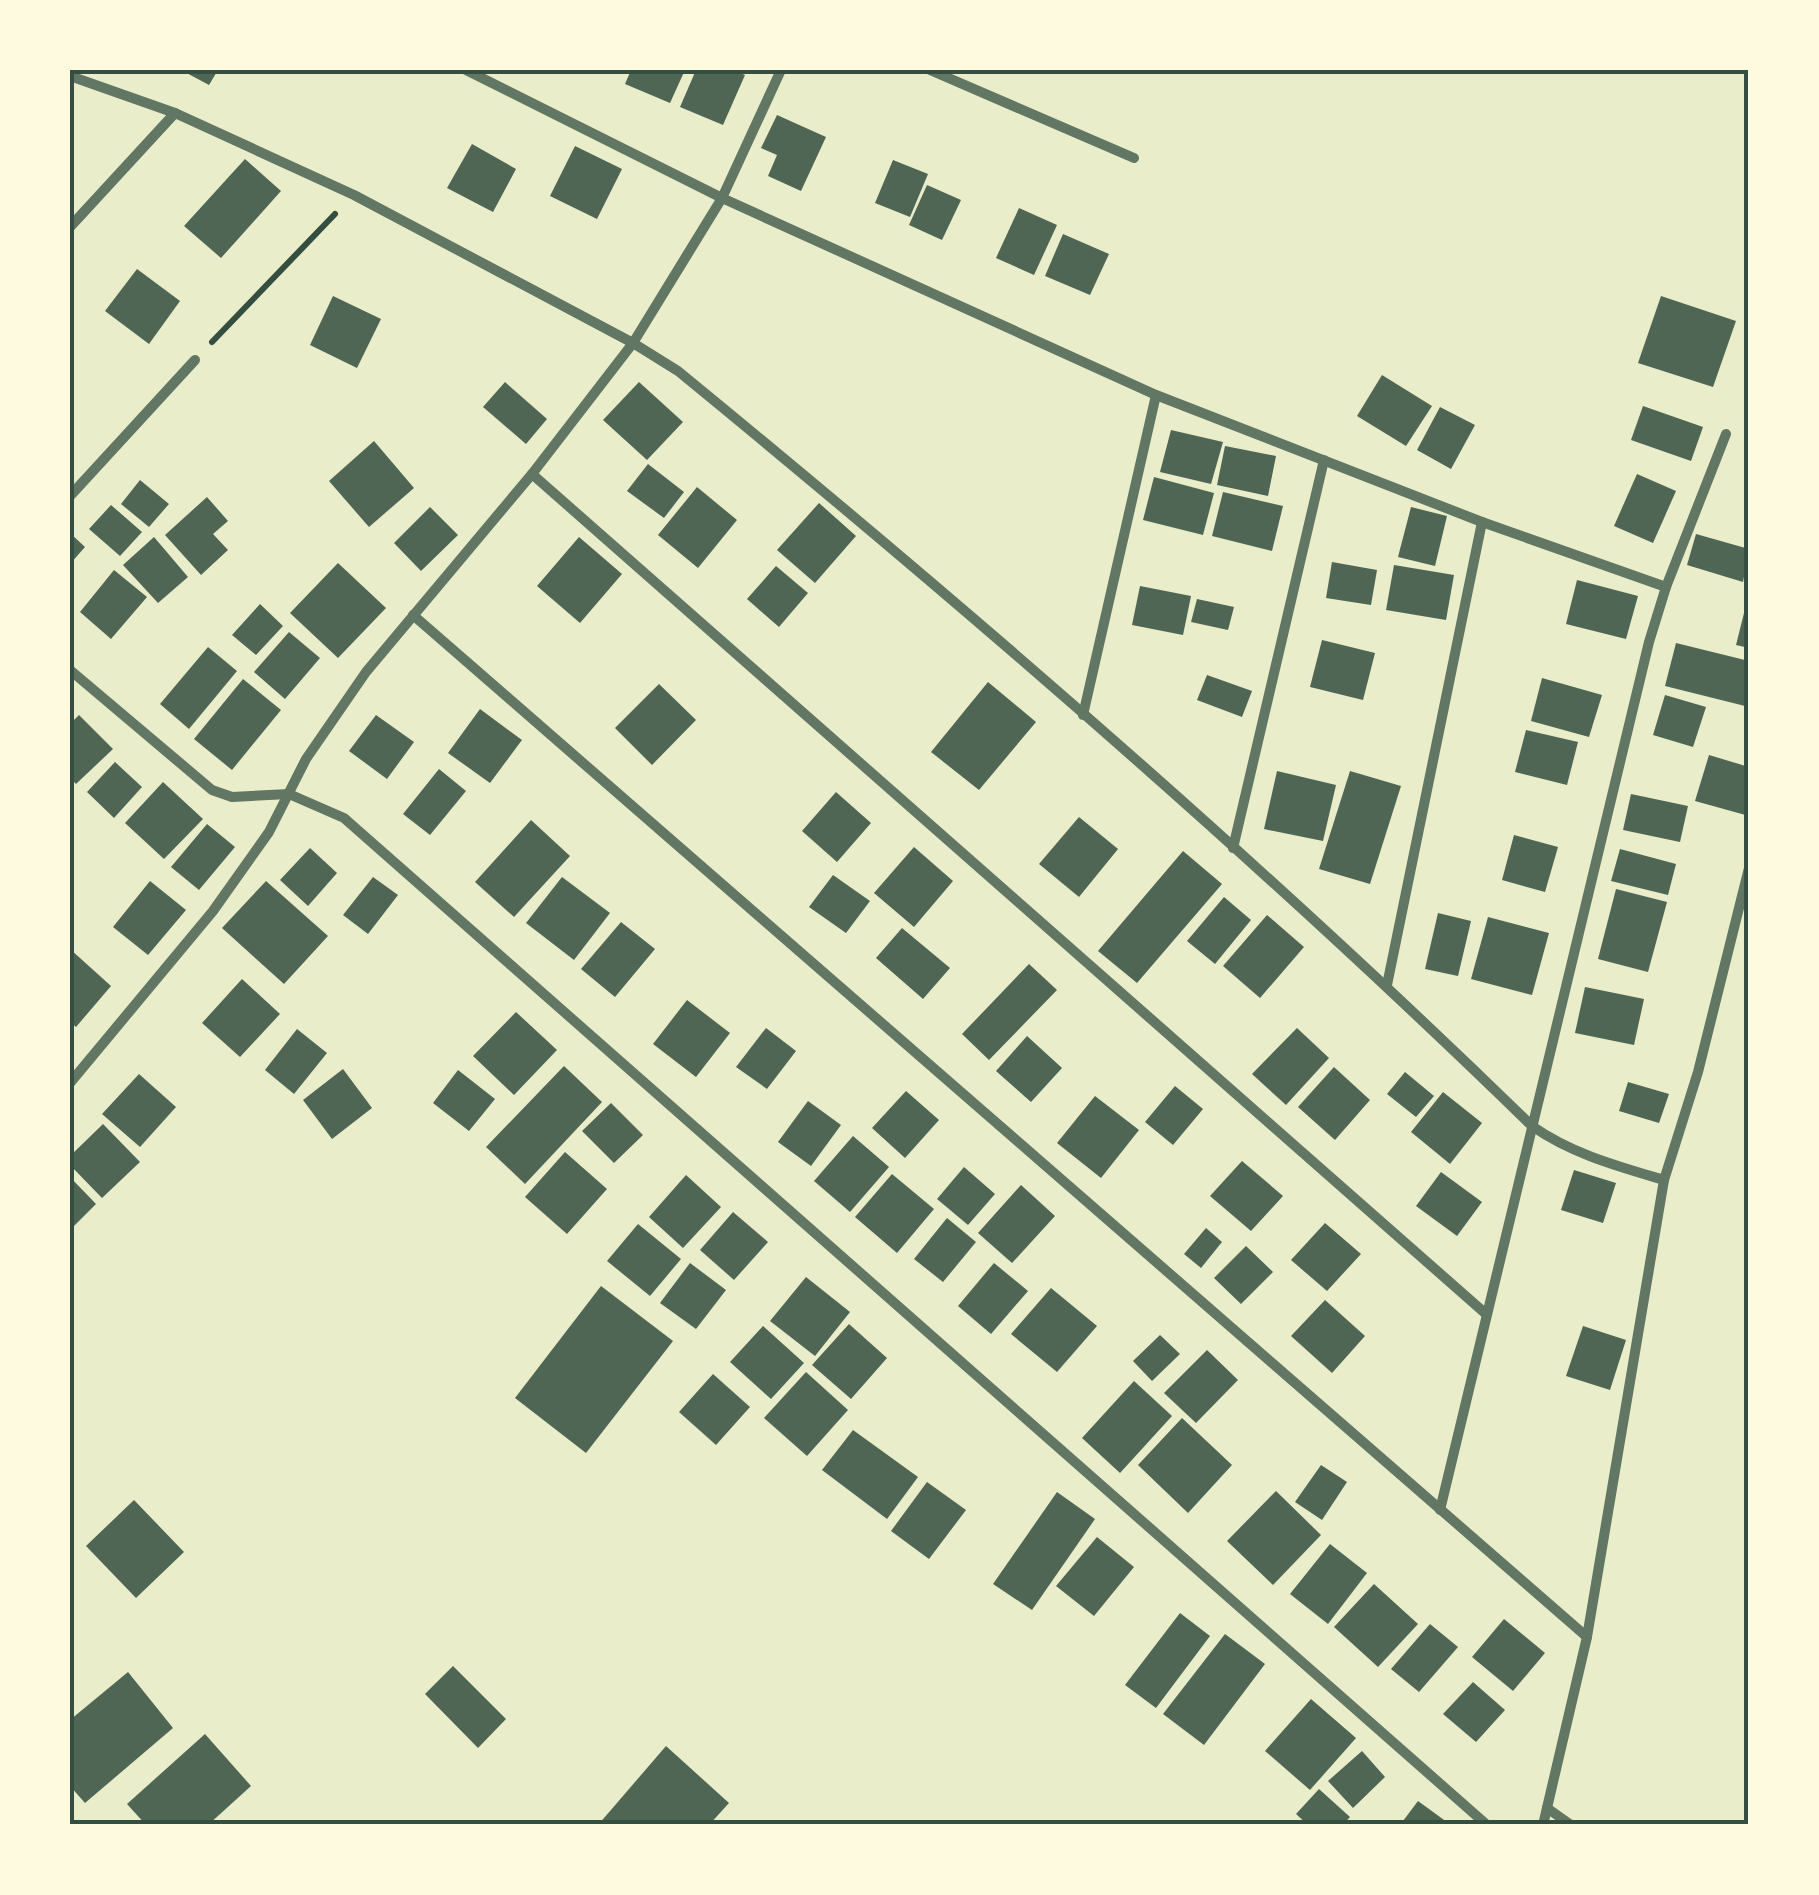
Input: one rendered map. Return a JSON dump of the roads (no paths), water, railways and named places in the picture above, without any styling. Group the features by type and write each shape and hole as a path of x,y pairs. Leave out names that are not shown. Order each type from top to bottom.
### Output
{"street":[{"path":"466,70 722,198 1156,395 1482,522 1666,588"},
{"path":"70,1083 213,911 269,832 306,759 336,713 532,474 633,343 722,198 781,70"},
{"path":"930,70 1134,158"},
{"path":"70,76 175,113 354,195 633,343 678,372 1083,715 1388,985 1532,1126 1582,1155 1664,1180"},
{"path":"70,227 175,113"},
{"path":"70,496 195,360"},
{"path":"1083,715 1156,395"},
{"path":"1440,1510 1637,691 1666,588 1726,434"},
{"path":"1233,848 1324,460"},
{"path":"532,474 1486,1314"},
{"path":"1388,985 1482,522"},
{"path":"413,615 1587,1637"},
{"path":"70,670 148,740 212,790 232,797 289,794 344,818 1486,1825"},
{"path":"1543,1825 1587,1637 1664,1180 1698,1072 1749,868"},
{"path":"1547,1808 1571,1825"}]}
